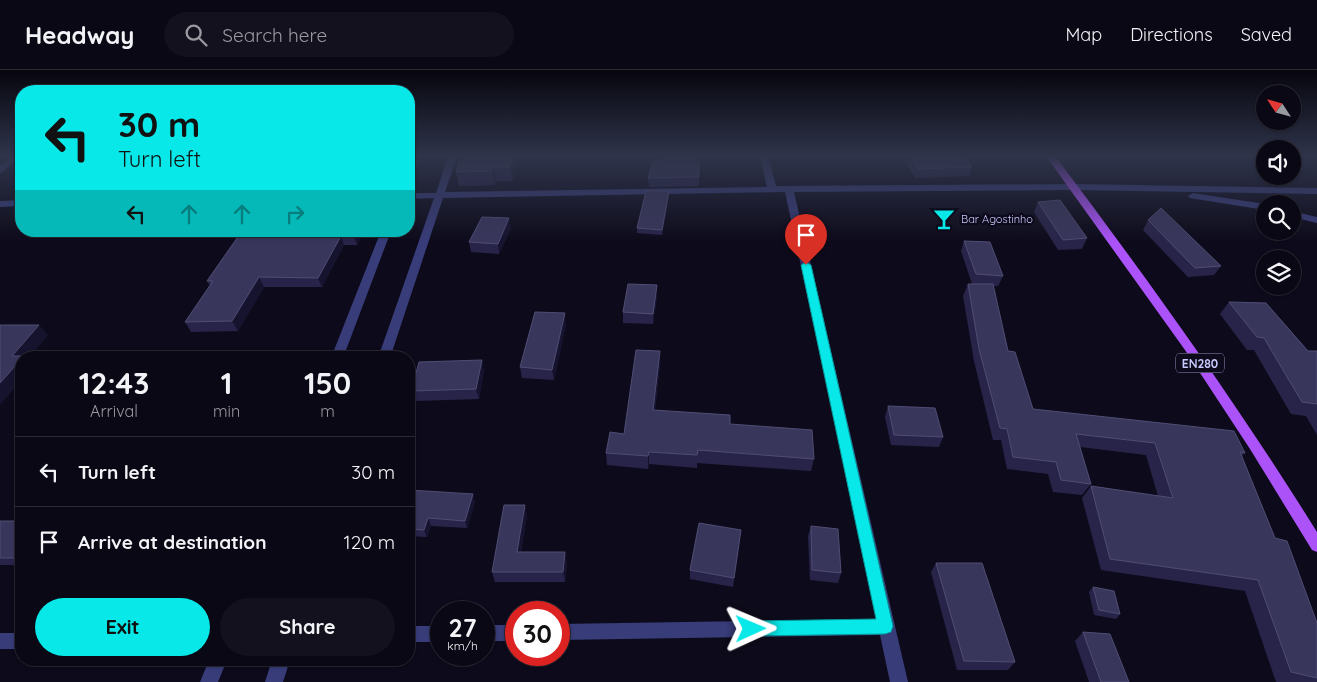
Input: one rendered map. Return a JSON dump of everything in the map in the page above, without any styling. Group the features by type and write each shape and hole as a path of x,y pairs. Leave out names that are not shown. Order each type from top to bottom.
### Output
{"main road":[{"name":"EN280","path":"1072,185 1220,391 1271,469 1317,545"}],"street":[{"path":"386,351 443,185"},
{"path":"771,185 772,189"},
{"path":"415,196 772,189 1074,187 1317,191"},
{"path":"790,189 885,626 899,682"},
{"path":"1143,189 1256,206"},
{"path":"0,204 15,203"},
{"path":"1301,216 1317,220"},
{"path":"340,351 384,237"},
{"path":"570,632 885,626"},
{"path":"415,634 430,634"},
{"path":"0,641 15,641"},
{"path":"209,682 216,666"},
{"path":"274,682 279,666"}],"building":[{"path":"646,191 669,191 662,230 637,228"},
{"path":"1060,200 1087,238 1063,240 1038,202"},
{"path":"1161,208 1221,266 1195,268 1148,220"},
{"path":"482,217 509,218 498,244 469,242"},
{"path":"238,237 340,237 318,278 259,277 232,321 185,322 213,281 207,281"},
{"path":"964,241 990,242 1003,276 976,274"},
{"path":"628,284 657,285 653,314 623,312"},
{"path":"968,284 993,284 1008,351 1015,352 1033,409 1234,431 1245,453 1240,452 1275,538 1287,541 1317,623 1317,678 1291,672 1258,580 1110,559 1091,486 1173,498 1155,443 1076,434 1091,484 1061,480 1056,462 1013,457 1007,429 1000,428 979,349"},
{"path":"1229,302 1266,303 1308,351 1317,351 1317,404 1302,402 1264,338 1257,337"},
{"path":"535,312 565,313 552,370 520,367"},
{"path":"0,325 39,325 15,351 12,356 15,356 15,366 0,383"},
{"path":"636,350 660,351 653,410 730,415 730,424 812,430 814,459 698,450 697,455 649,452 648,456 606,453 610,432 624,434"},
{"path":"482,360 476,389 415,391 415,376 419,362"},
{"path":"888,406 935,408 943,437 894,435"},
{"path":"415,490 473,494 465,521 428,518 424,530 415,529"},
{"path":"504,505 525,505 517,552 565,552 563,572 492,572"},
{"path":"0,521 15,521 15,558 0,558"},
{"path":"699,523 741,530 734,578 690,570"},
{"path":"811,526 838,529 841,573 812,570"},
{"path":"936,563 982,563 1015,662 964,661"},
{"path":"1093,587 1114,591 1120,614 1099,610"},
{"path":"1083,632 1110,634 1129,682 1101,682"}],"place":[{"name":"Bar Agostinho","path":"944,219"}],"route":[{"path":"751,629 885,626 806,265"}]}
